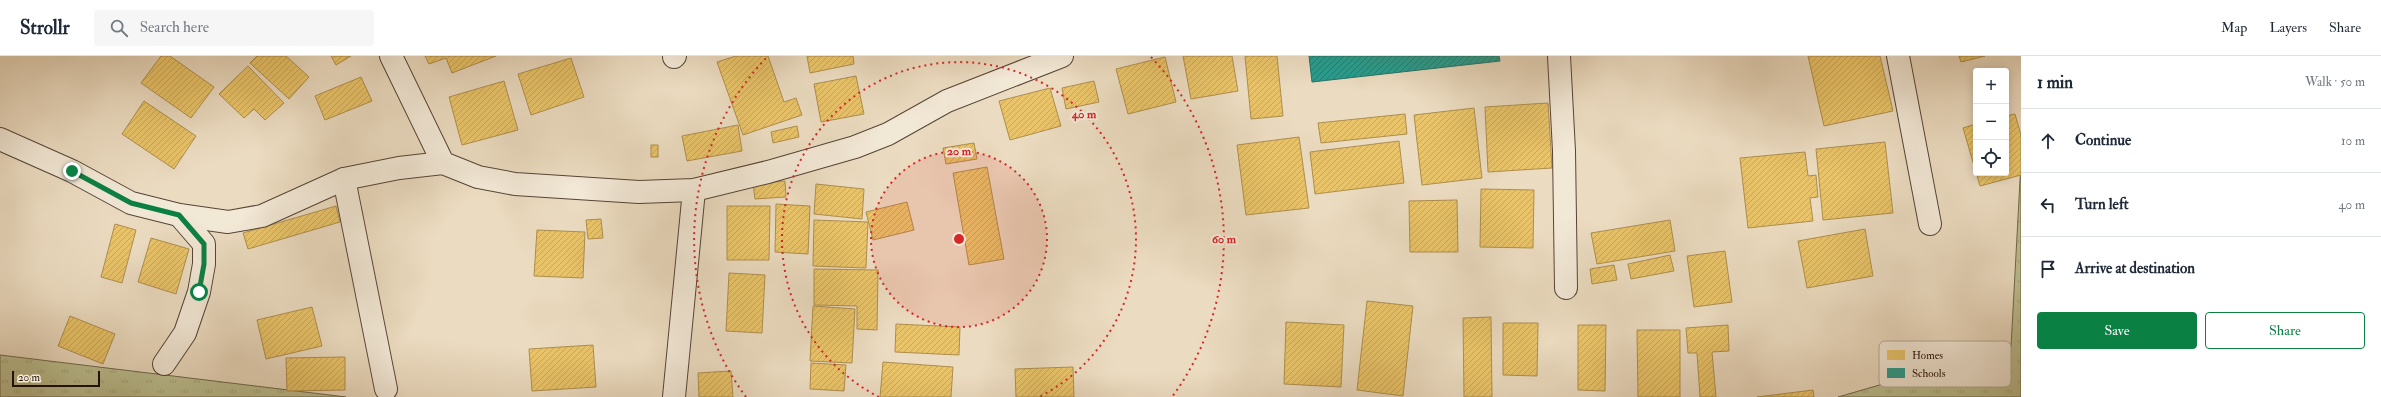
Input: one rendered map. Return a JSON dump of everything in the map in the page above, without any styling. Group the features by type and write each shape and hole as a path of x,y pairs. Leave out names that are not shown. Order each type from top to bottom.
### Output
{"street":[{"path":"391,56 443,163"},
{"path":"0,139 72,171 131,203 179,215 228,222 262,216 344,179 399,168 443,163 478,177 515,184 639,192 694,190 768,172 855,148 888,134 947,101 1062,56"},
{"path":"1559,56 1564,151 1566,288"},
{"path":"1898,56 1930,224"},
{"path":"344,179 386,389"},
{"path":"674,397 694,190"},
{"path":"164,364 185,333 199,292 204,264 204,244 179,215"}],"green space":[{"path":"2021,162 2021,397 1838,397 1879,385 1879,387 2011,387 2011,347"},
{"path":"0,355 346,397 0,397"}],"building: Homes":[{"path":"161,56 170,56 214,87 191,118 141,83"},
{"path":"257,56 286,56 309,77 289,99 250,63"},
{"path":"331,56 351,56 336,65"},
{"path":"425,56 496,56 452,73 446,58 429,64"},
{"path":"736,56 768,56 784,102 796,98 802,115 743,135 717,62"},
{"path":"807,56 853,56 854,64 810,73"},
{"path":"1183,56 1232,56 1238,91 1191,99"},
{"path":"1245,56 1277,56 1283,116 1251,119"},
{"path":"1808,56 1880,56 1893,111 1824,126"},
{"path":"1959,56 1985,56 1961,62"},
{"path":"1165,57 1176,102 1128,114 1116,69"},
{"path":"571,58 584,97 531,115 518,74"},
{"path":"248,66 284,103 265,120 254,109 244,118 219,94"},
{"path":"856,76 864,114 821,122 814,84"},
{"path":"361,77 372,101 325,120 315,96"},
{"path":"504,81 518,130 462,145 449,97"},
{"path":"1094,81 1099,102 1066,109 1062,88"},
{"path":"1050,88 1061,126 1010,140 999,101"},
{"path":"144,101 196,136 174,169 122,134"},
{"path":"1548,103 1552,168 1488,172 1485,107"},
{"path":"1474,108 1482,178 1422,185 1414,115"},
{"path":"1405,114 1407,134 1321,143 1318,123"},
{"path":"2015,114 2021,135 2021,175 1980,186 1977,176 2009,176 2009,115"},
{"path":"738,125 742,151 687,161 682,136"},
{"path":"1973,125 1973,162 1963,128"},
{"path":"797,126 799,137 773,143 771,132"},
{"path":"1299,137 1309,208 1246,215 1237,145"},
{"path":"1399,141 1404,183 1315,194 1310,152"},
{"path":"1885,142 1893,213 1823,220 1816,149"},
{"path":"974,143 977,159 946,164 943,148"},
{"path":"651,145 658,145 658,157 651,157"},
{"path":"1805,152 1808,176 1816,175 1818,197 1810,198 1813,221 1748,228 1740,158"},
{"path":"987,167 1004,259 969,265 953,173"},
{"path":"785,181 786,197 755,199 753,184"},
{"path":"816,184 864,189 862,219 814,214"},
{"path":"1481,189 1534,190 1533,248 1480,247"},
{"path":"1457,200 1458,252 1410,252 1409,201"},
{"path":"907,202 914,230 873,240 866,212"},
{"path":"776,204 810,206 808,254 775,252"},
{"path":"336,206 340,222 248,249 243,233"},
{"path":"727,206 770,206 769,260 727,260"},
{"path":"601,219 603,238 588,239 586,220"},
{"path":"814,220 868,222 866,268 813,266"},
{"path":"1670,220 1675,251 1597,264 1591,233"},
{"path":"115,224 136,230 122,283 101,277"},
{"path":"1865,229 1873,276 1807,288 1798,241"},
{"path":"537,230 585,232 583,278 534,276"},
{"path":"151,238 189,249 176,294 138,282"},
{"path":"1725,251 1732,302 1694,307 1687,256"},
{"path":"1670,255 1674,271 1631,279 1628,264"},
{"path":"1614,265 1617,280 1592,284 1590,269"},
{"path":"814,269 878,270 877,330 857,329 857,306 814,305"},
{"path":"729,273 765,275 762,333 726,331"},
{"path":"1367,301 1413,306 1403,396 1357,390"},
{"path":"813,306 855,309 852,363 810,361"},
{"path":"312,307 322,346 266,359 257,320"},
{"path":"70,316 115,334 103,364 58,346"},
{"path":"1491,317 1492,397 1464,397 1463,318"},
{"path":"1286,322 1344,325 1341,387 1284,384"},
{"path":"1503,323 1538,323 1537,376 1503,375"},
{"path":"896,324 960,327 959,355 895,352"},
{"path":"1578,325 1606,325 1605,391 1578,390"},
{"path":"1728,325 1729,351 1712,352 1716,397 1700,397 1697,353 1688,353 1686,328"},
{"path":"1637,330 1680,330 1680,397 1638,397"},
{"path":"593,345 596,387 532,391 529,349"},
{"path":"345,357 345,390 287,391 286,358"},
{"path":"883,362 953,367 951,397 880,397"},
{"path":"811,363 846,365 844,391 810,389"},
{"path":"1073,367 1074,397 1016,397 1015,369"},
{"path":"731,371 733,397 699,397 698,373"},
{"path":"1813,390 1814,397 1757,397"}],"building: Schools":[{"path":"1309,56 1499,56 1500,61 1312,82"}],"route":[{"path":"72,171 131,203 179,215 204,244 204,264 199,292"}]}
